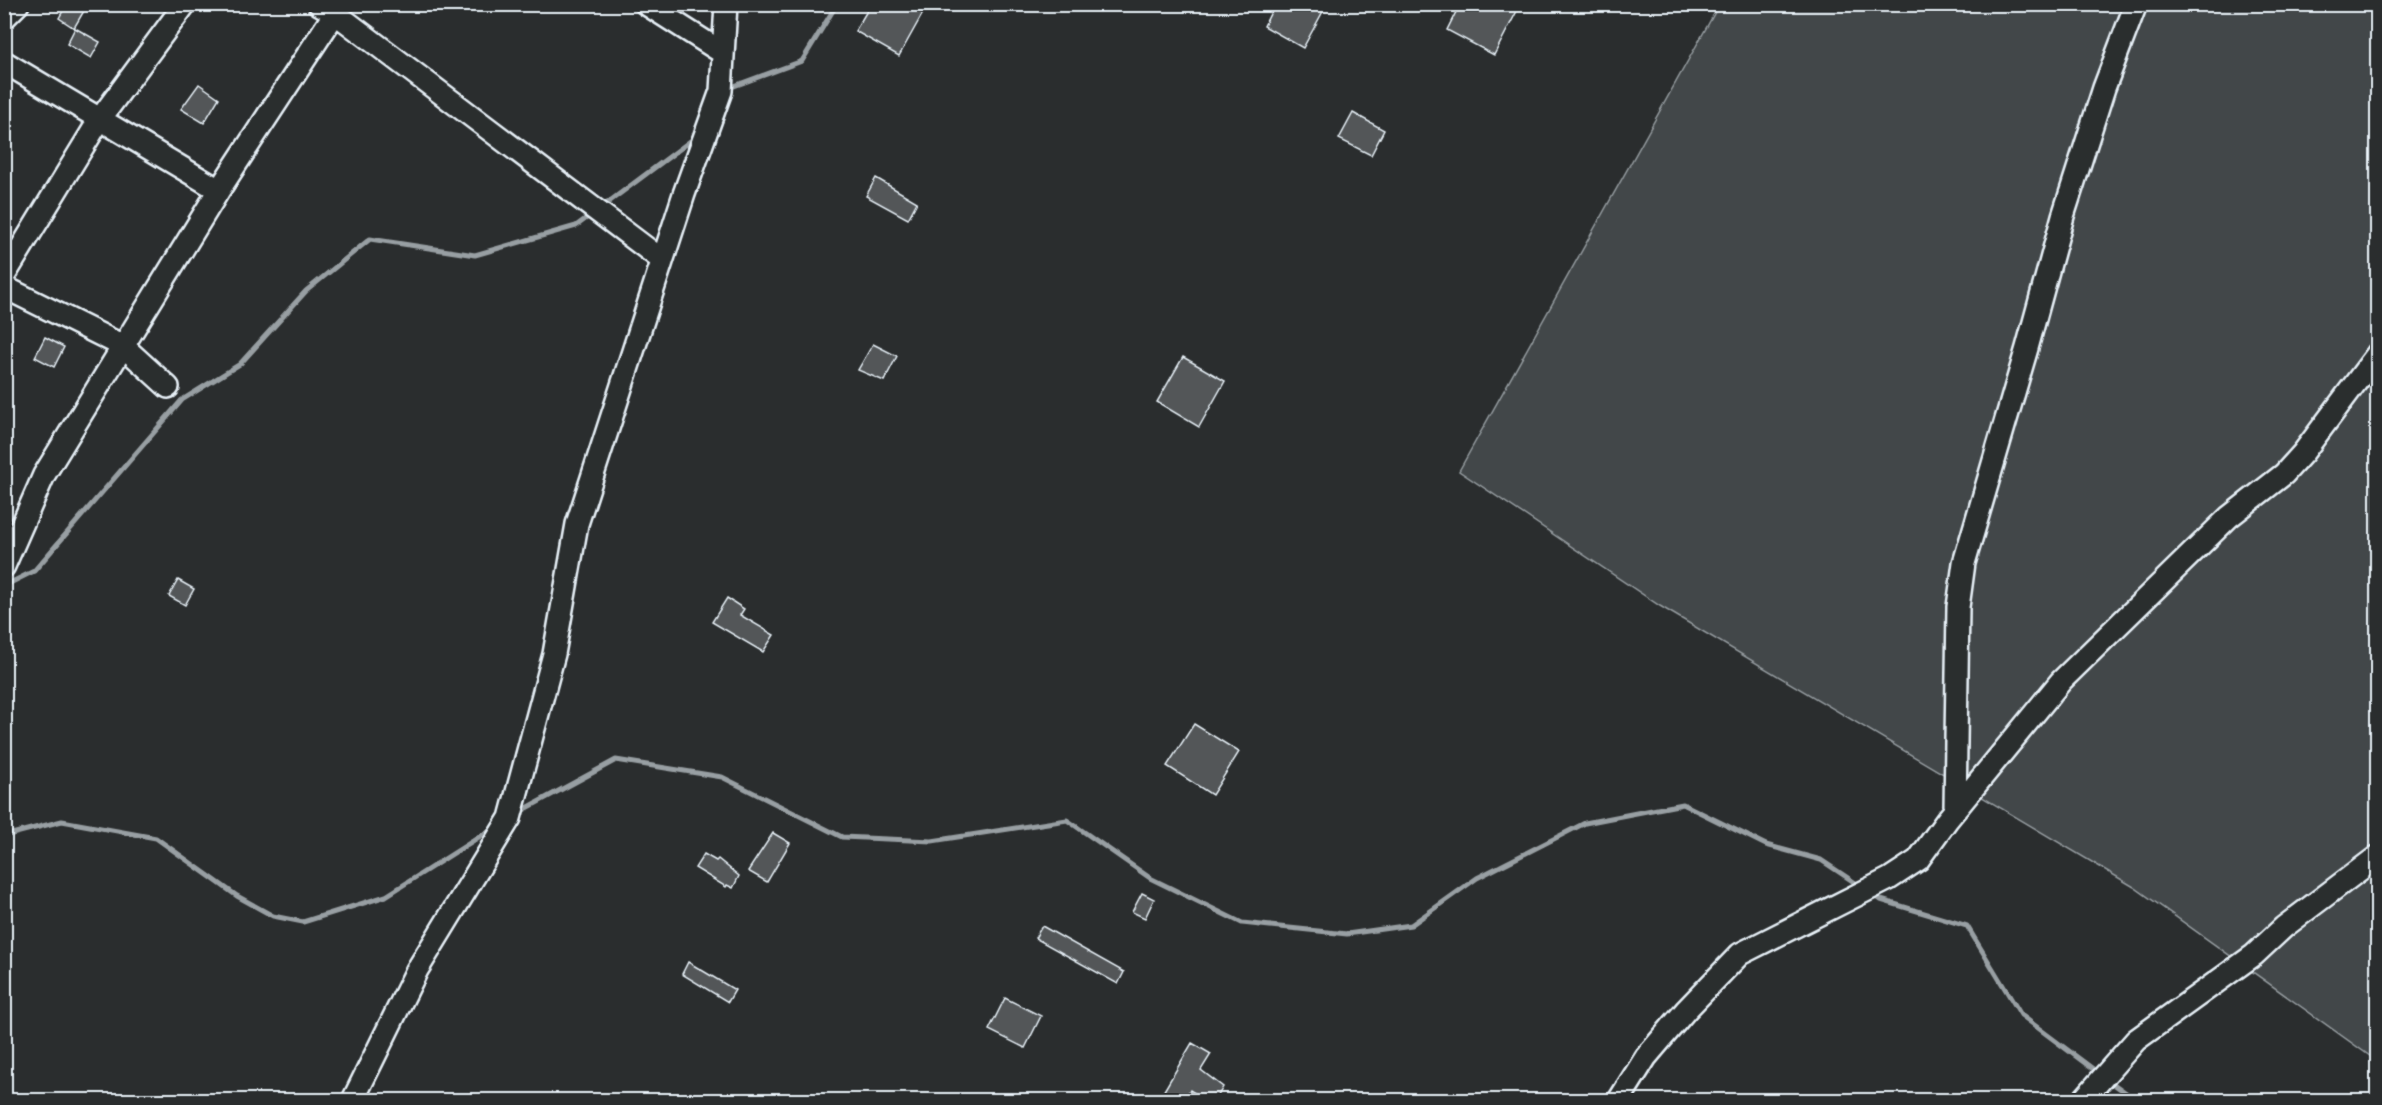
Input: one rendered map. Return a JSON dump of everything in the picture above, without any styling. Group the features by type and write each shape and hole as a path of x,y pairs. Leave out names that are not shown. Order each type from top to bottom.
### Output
{"street":[{"path":"4,18 18,4"},
{"path":"4,276 100,119 185,4"},
{"path":"646,4 723,53"},
{"path":"353,1101 417,970 510,818 554,654 577,524 662,260 721,91 726,4"},
{"path":"1955,810 1958,607 1964,562 2063,216 2104,88 2136,4"},
{"path":"4,566 44,475 332,7 662,260"},
{"path":"4,62 219,190"},
{"path":"4,287 123,346 168,387"},
{"path":"1619,1101 1653,1049 1686,1010 1740,954 1875,887 1918,860 1955,810 2061,681 2229,517 2283,474 2303,453 2378,353"},
{"path":"2084,1101 2136,1040 2254,955 2284,927 2378,856"}],"shaded area":[{"path":"1719,5 2377,5 2377,1061 2134,887 1660,606 1459,471"}],"building":[{"path":"67,4 88,4 74,28 59,18"},
{"path":"871,4 928,4 899,56 855,31"},
{"path":"1275,4 1327,4 1303,48 1264,26"},
{"path":"1460,4 1509,4 1518,9 1494,55 1447,30"},
{"path":"75,28 100,42 91,58 67,44"},
{"path":"199,84 219,98 204,123 181,109"},
{"path":"1353,113 1384,130 1371,155 1339,139"},
{"path":"876,178 917,202 908,219 866,196"},
{"path":"45,337 64,347 54,367 35,357"},
{"path":"873,344 897,356 884,381 858,370"},
{"path":"1183,357 1225,381 1199,427 1157,402"},
{"path":"178,580 194,589 185,605 169,596"},
{"path":"727,598 744,609 740,615 774,635 763,652 712,622"},
{"path":"1194,724 1239,752 1212,795 1167,766"},
{"path":"773,833 790,843 767,882 748,871"},
{"path":"704,854 716,861 718,859 739,876 733,888 727,885 726,887 695,868"},
{"path":"1142,893 1154,899 1145,918 1132,912"},
{"path":"1042,926 1124,972 1118,984 1035,938"},
{"path":"688,962 735,990 728,1002 682,974"},
{"path":"1005,998 1041,1016 1025,1048 989,1030"},
{"path":"1192,1043 1211,1054 1201,1070 1223,1087 1215,1101 1207,1101 1190,1090 1183,1101 1174,1101 1162,1094"}],"waterway":[{"path":"726,89 802,61 837,4"},
{"path":"602,207 693,139 696,133"},
{"path":"4,586 34,571 182,400 240,364 306,291 370,239 475,255 576,226 592,214"},
{"path":"516,814 616,760 722,777 842,837 932,841 1067,820 1150,878 1242,923 1347,934 1411,925 1477,878 1585,823 1683,804 1766,845 1821,860 1860,886"},
{"path":"4,836 62,821 156,838 237,896 273,916 303,922 386,896 498,825"},
{"path":"1873,894 1881,900 1967,926 2021,1015 2101,1075"},
{"path":"2108,1080 2136,1100"}]}
